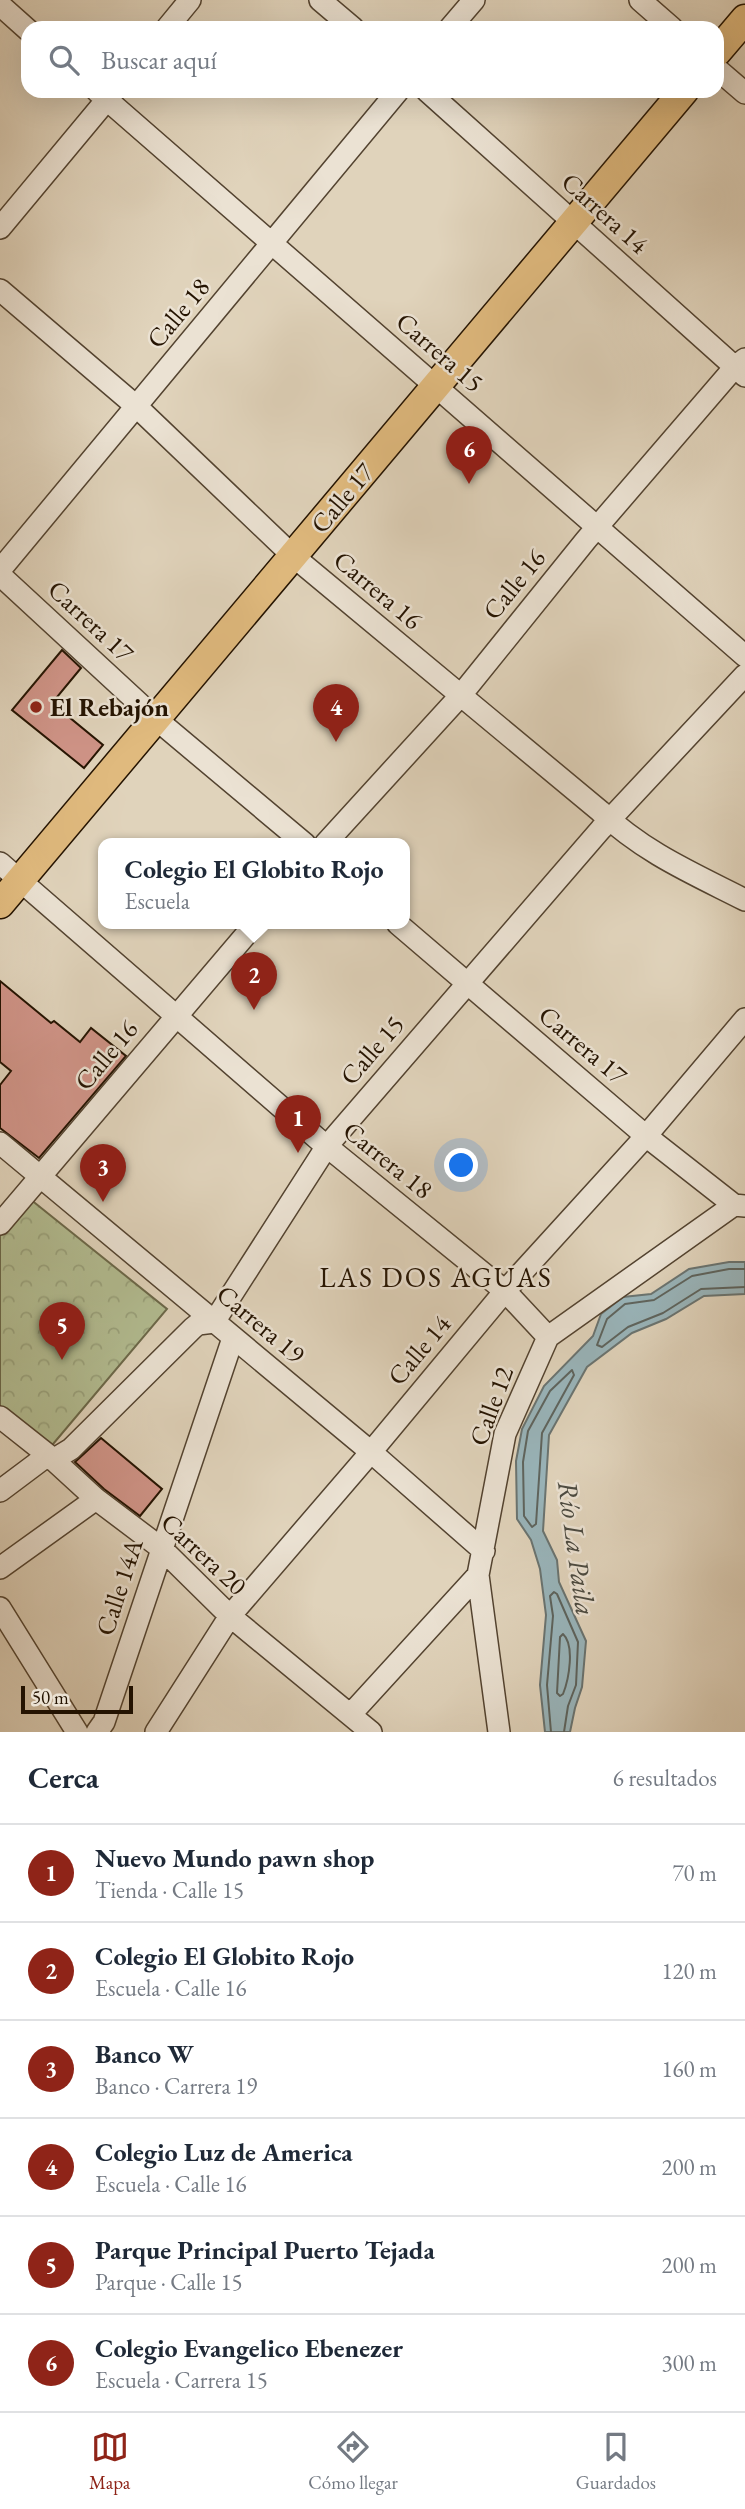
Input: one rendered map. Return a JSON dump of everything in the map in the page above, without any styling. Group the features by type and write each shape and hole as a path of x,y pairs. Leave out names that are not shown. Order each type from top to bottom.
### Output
{"main road":[{"path":"724,44 745,19"},
{"name":"Calle 17","path":"0,904 10,872 156,719 678,98"}],"street":[{"path":"173,21 190,0"},
{"path":"320,0 345,21"},
{"path":"456,21 474,0"},
{"path":"640,0 664,21"},
{"path":"0,5 21,24"},
{"path":"724,75 745,93"},
{"path":"0,228 103,98"},
{"name":"Carrera 15","path":"110,98 272,243 745,656"},
{"name":"Calle 18","path":"0,573 392,98"},
{"name":"Carrera 14","path":"435,98 741,368"},
{"name":"Carrera 16","path":"0,290 136,406 293,556 619,829 655,855 745,900"},
{"name":"Calle 16","path":"330,838 461,695 597,526 741,368"},
{"name":"Carrera 17","path":"0,573 156,719 297,838"},
{"name":"Calle 15","path":"214,1322 327,1146 610,820 745,675"},
{"name":"Carrera 18","path":"10,872 327,1146 505,1291 548,1338"},
{"name":"Calle 16","path":"0,1224 251,929"},
{"name":"Carrera 17","path":"404,929 646,1136 740,1206"},
{"name":"Calle 14","path":"156,1732 230,1616 505,1291 646,1136 745,1019"},
{"name":"Carrera 19","path":"0,1143 370,1452 484,1551"},
{"path":"548,1338 740,1206"},
{"path":"0,1491 50,1458 71,1449 193,1328 198,1324 214,1322"},
{"name":"Calle 14A","path":"97,1732 104,1722 233,1338"},
{"name":"Calle 12","path":"499,1732 478,1575 505,1434 548,1338"},
{"name":"Carrera 20","path":"0,1417 96,1499 161,1548 230,1616 371,1732"},
{"path":"0,1568 96,1499"},
{"path":"351,1714 478,1575"},
{"path":"0,1608 77,1732"}],"green space":[{"path":"30,1199 167,1309 48,1450 0,1412 0,1235"}],"water":[{"path":"745,1262 745,1294 704,1296 666,1319 632,1333 587,1367 549,1435 543,1531 557,1560 559,1582 586,1641 582,1687 570,1732 545,1732 540,1685 546,1615 540,1569 531,1540 517,1519 516,1461 522,1429 544,1386 593,1336 601,1314 623,1297 651,1294 689,1269"}],"building":[{"name":"El Rebajón","path":"62,650 81,668 52,703 103,745 84,768 12,710"},
{"path":"0,981 51,1023 54,1021 80,1042 91,1028 126,1056 39,1158 0,1128 0,1085 11,1071 0,1062"},
{"path":"101,1438 162,1489 140,1516 104,1489 75,1462"}],"place":[{"name":"Colegio Evangelico Ebenezer","path":"469,484"},
{"name":"El Rebajón","path":"36,707"},
{"name":"Colegio Luz de America","path":"336,742"},
{"name":"Colegio El Globito Rojo","path":"254,1010"},
{"name":"Nuevo Mundo pawn shop","path":"298,1153"},
{"name":"Banco W","path":"103,1202"},
{"name":"Parque Principal Puerto Tejada","path":"62,1360"}],"district":[{"name":"LAS DOS AGUAS","path":"436,1277"}],"water label":[{"name":"Río La Paila","path":"577,1548"}]}
